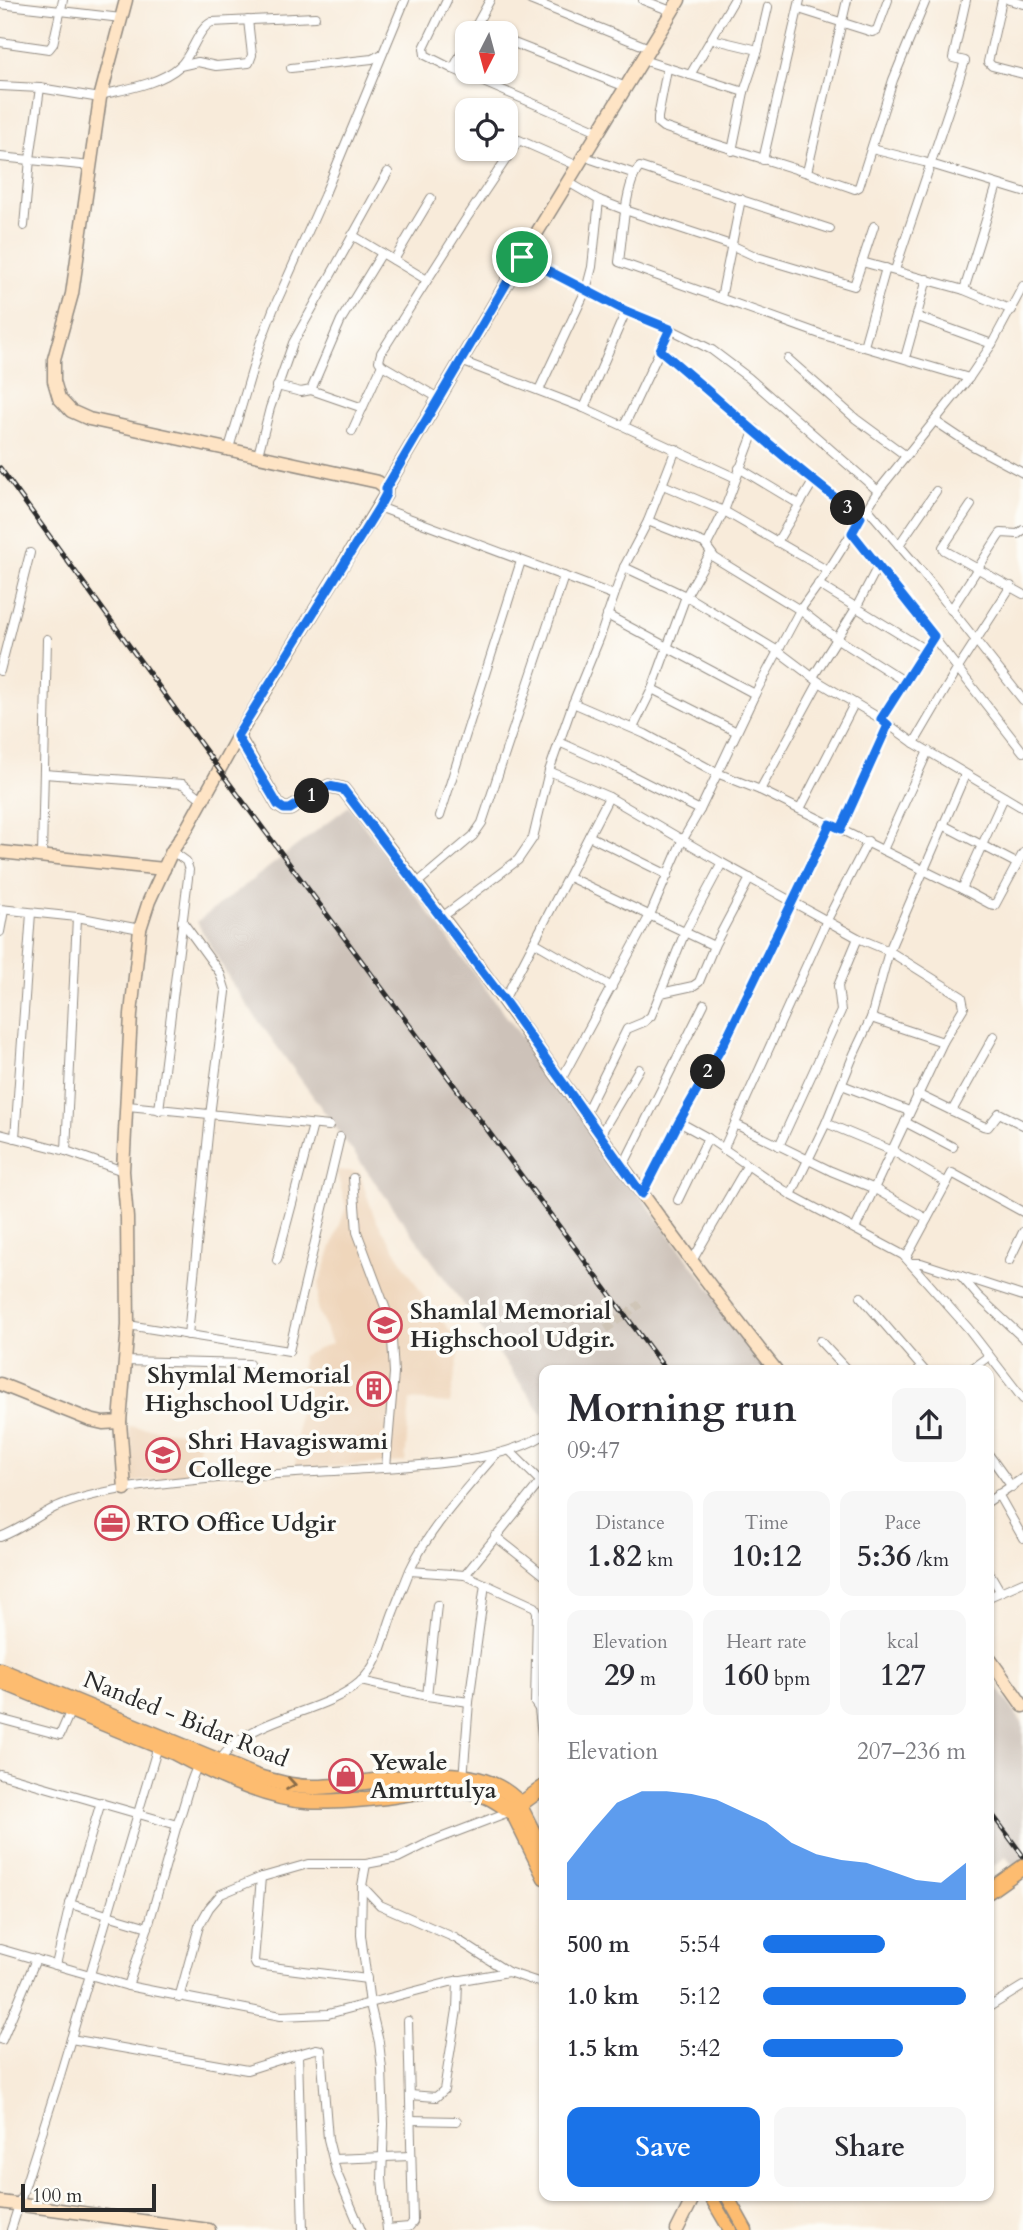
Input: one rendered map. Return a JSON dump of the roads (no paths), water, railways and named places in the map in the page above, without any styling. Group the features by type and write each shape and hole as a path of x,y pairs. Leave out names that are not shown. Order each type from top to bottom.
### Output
{"highway":[{"name":"Nanded - Bidar Road","path":"0,1670 218,1766 270,1795 307,1801 340,1801 429,1791 463,1784 515,1808"},
{"name":"Nanded - Bidar Road","path":"0,1681 198,1765 218,1766"},
{"path":"515,1808 539,1791"},
{"path":"994,1887 1023,1867"}],"main road":[{"path":"126,0 101,97 72,294 54,359 54,381 59,398 71,411 89,419 378,482 386,488"},
{"path":"125,1489 120,1422 128,1325 127,1218 123,1171 131,1014 140,929 149,901 172,851 237,736 379,507 386,488 461,360 675,6"},
{"path":"237,736 278,805 284,809 290,809 329,786 343,789 504,1000 642,1194 772,1365"},
{"path":"0,852 164,869"},
{"path":"0,1384 90,1420 103,1423 120,1422"},
{"path":"994,1665 1023,1706"},
{"path":"515,1808 539,1844"},
{"path":"515,1808 539,1866"},
{"path":"677,2230 692,2201"},
{"path":"713,2201 730,2230"},
{"path":"730,2201 746,2230"},
{"path":"0,2202 209,2230"}],"street":[{"path":"0,42 49,49 53,44 63,0"},
{"path":"229,448 269,321 324,196 404,0"},
{"path":"446,0 424,48 425,55 598,131"},
{"path":"478,21 489,0"},
{"path":"530,0 649,48"},
{"path":"643,0 675,6"},
{"path":"690,75 734,0"},
{"path":"807,172 847,0"},
{"path":"763,160 800,4 843,22 876,31 888,0"},
{"path":"667,69 658,124 732,151 858,189 893,80 926,0"},
{"path":"895,270 965,61 954,58 966,0"},
{"path":"1002,0 988,62 992,66 1023,74"},
{"path":"1009,0 1023,4"},
{"path":"0,4 12,2 121,18"},
{"path":"732,151 744,92 768,7"},
{"path":"0,86 101,97 166,76 180,66 192,51 206,24 315,17"},
{"path":"180,66 198,62 216,66 248,62 252,55 248,20"},
{"path":"712,39 758,50"},
{"path":"518,45 626,87"},
{"path":"291,68 372,59 380,55"},
{"path":"643,60 744,92"},
{"path":"453,69 455,65"},
{"path":"24,226 40,89"},
{"path":"440,399 382,365 379,360 381,353 519,140 578,166"},
{"path":"872,149 1023,192"},
{"path":"0,157 92,166"},
{"path":"592,159 635,174"},
{"path":"830,229 638,168 625,210 619,262 820,334 969,377"},
{"path":"258,455 277,386 293,343 388,172"},
{"path":"568,181 599,200 625,210 731,245 757,257 854,286 874,226"},
{"path":"964,290 996,185"},
{"path":"394,260 431,198"},
{"path":"721,298 741,199"},
{"path":"539,390 586,290 592,267 599,200"},
{"path":"352,235 427,280"},
{"path":"311,390 341,320 382,253"},
{"path":"522,257 626,311 712,350 749,378 878,491"},
{"path":"862,262 964,290 1012,310"},
{"path":"864,346 886,268"},
{"path":"905,358 927,279"},
{"path":"561,1080 650,915 682,841 800,610 878,491 935,421 992,344 1023,286"},
{"path":"584,408 626,311"},
{"path":"918,317 992,344"},
{"path":"624,426 670,329"},
{"path":"660,350 755,429 813,482 861,517"},
{"path":"788,359 856,419 905,455"},
{"path":"461,360 584,408 736,478"},
{"path":"352,430 382,365"},
{"path":"277,386 301,392 311,390 363,408"},
{"path":"935,421 971,445 1023,473"},
{"path":"633,728 652,689 686,596 708,550 755,429"},
{"path":"442,917 518,860 533,838 549,771 573,703 625,567 648,521 676,449"},
{"path":"739,468 799,504"},
{"path":"777,542 813,482"},
{"path":"663,485 724,511 828,571"},
{"path":"899,545 936,491"},
{"path":"971,505 943,547 946,553 1023,594"},
{"path":"379,507 614,595"},
{"path":"868,509 1023,700"},
{"path":"648,521 708,550 904,681"},
{"path":"951,610 1002,533 1015,535 1023,530"},
{"path":"852,533 1023,752"},
{"path":"0,671 30,553"},
{"path":"440,817 521,561"},
{"path":"760,790 836,638 856,608 878,566"},
{"path":"625,567 686,596 778,651 914,743 1023,808"},
{"path":"416,884 473,836 482,823 564,576"},
{"path":"818,584 924,649"},
{"path":"914,743 1011,586"},
{"path":"607,615 755,694"},
{"path":"881,719 934,636"},
{"path":"42,855 47,639"},
{"path":"652,689 737,732"},
{"path":"573,703 633,728 717,773 760,790 868,841 990,904 995,905 1023,853"},
{"path":"800,809 854,704"},
{"path":"841,829 888,725"},
{"path":"559,742 700,810"},
{"path":"883,850 928,751"},
{"path":"549,771 609,797 682,841 858,938 889,951 962,997 964,1007 917,1094 893,1151 855,1228"},
{"path":"44,774 183,784 202,799"},
{"path":"791,1195 826,1124 871,1018 889,951 965,775"},
{"path":"504,1000 609,797"},
{"path":"962,889 1004,797"},
{"path":"642,1194 723,1045 830,824"},
{"path":"943,825 1016,863"},
{"path":"589,836 668,875"},
{"path":"723,1150 827,920 868,841"},
{"path":"159,1110 189,870 186,862 172,851"},
{"path":"585,1114 627,1030 651,1016 685,932 722,863"},
{"path":"569,877 714,946"},
{"path":"661,993 693,986 698,982 750,878"},
{"path":"0,932 2,909 77,917 140,929"},
{"path":"16,1138 31,913"},
{"path":"66,1151 77,917"},
{"path":"182,921 220,973 226,992 210,1115 188,1335"},
{"path":"779,1146 841,1011 838,986 858,938"},
{"path":"534,942 612,988"},
{"path":"623,1167 704,1003"},
{"path":"871,1018 943,1042"},
{"path":"952,1111 994,1036"},
{"path":"600,1135 639,1069"},
{"path":"842,1085 909,1111"},
{"path":"917,1094 988,1127 999,1113 1023,1125"},
{"path":"128,1106 329,1126"},
{"path":"679,1122 708,1138 791,1195 855,1228 909,1261 1023,1399"},
{"path":"905,1122 953,1147"},
{"path":"735,1124 809,1161 875,1189 927,1220"},
{"path":"826,1124 893,1151 947,1182"},
{"path":"277,1260 313,1125"},
{"path":"0,1134 66,1151 123,1171"},
{"path":"128,1325 289,1351 340,1138"},
{"path":"678,1200 708,1138"},
{"path":"692,1261 747,1166"},
{"path":"909,1261 952,1173 1023,1212"},
{"path":"353,1178 357,1232 391,1323 394,1373 386,1467"},
{"path":"1009,1261 1023,1232"},
{"path":"909,1261 1023,1296"},
{"path":"961,1275 978,1296 1023,1338"},
{"path":"861,1297 920,1365"},
{"path":"820,1341 843,1365"},
{"path":"977,1365 989,1356"},
{"path":"124,1361 248,1364"},
{"path":"0,1537 56,1507 86,1497 125,1489 206,1479 420,1465 510,1451 539,1438"},
{"path":"510,1451 539,1480"},
{"path":"218,1766 234,1746 254,1732 309,1710 361,1681 383,1648 393,1612 410,1570 456,1501 496,1454"},
{"path":"994,1462 1012,1487"},
{"path":"994,1497 1023,1478"},
{"path":"465,1574 539,1486"},
{"path":"998,1494 1023,1538"},
{"path":"495,1536 539,1571"},
{"path":"410,1570 465,1574 534,1607 537,1612 535,1703 539,1706"},
{"path":"994,1581 1000,1591"},
{"path":"994,1594 1023,1582"},
{"path":"463,1784 469,1702 485,1584"},
{"path":"427,1696 437,1605"},
{"path":"361,1681 427,1696 469,1702"},
{"path":"0,1719 60,1735 71,1710"},
{"path":"11,2230 109,1916 158,1746"},
{"path":"128,1986 191,1778 198,1765"},
{"path":"0,1774 177,1825"},
{"path":"57,1965 71,1904 102,1802"},
{"path":"179,1998 199,1926 221,1894 308,1864 366,1864 398,1858 430,1842 515,1808"},
{"path":"366,1864 362,1886 361,1935 382,2069 382,2178 387,2230 409,2227 413,2222 408,2021"},
{"path":"261,1878 254,1961 256,1965 367,1979"},
{"path":"362,1886 380,1905 455,1938 508,1972 539,1982"},
{"path":"71,1904 148,1927"},
{"path":"0,1949 128,1986 281,2016 328,2014 458,1980 508,1972"},
{"path":"2,2040 36,1959"},
{"path":"410,2095 436,2097 444,2090 457,2010 458,1980"},
{"path":"994,2004 1023,1986"},
{"path":"71,2039 247,2070 316,2049 323,2054 328,2139 336,2171 361,2230"},
{"path":"298,2054 303,2230"},
{"path":"411,2120 457,2120"},
{"path":"333,2159 411,2156"}],"tunnel":[{"path":"606,1329 640,1304"}],"railway":[{"path":"0,468 218,768 662,1365"},
{"path":"994,1817 1023,1856"}],"place":[{"name":"Shamlal Memorial Highschool Udgir.","path":"385,1325"},
{"name":"Shymlal Memorial Highschool Udgir.","path":"374,1389"},
{"name":"Shri Havagiswami College","path":"163,1455"},
{"name":"RTO Office Udgir","path":"112,1523"},
{"name":"Yewale Amurttulya","path":"346,1776"}]}
